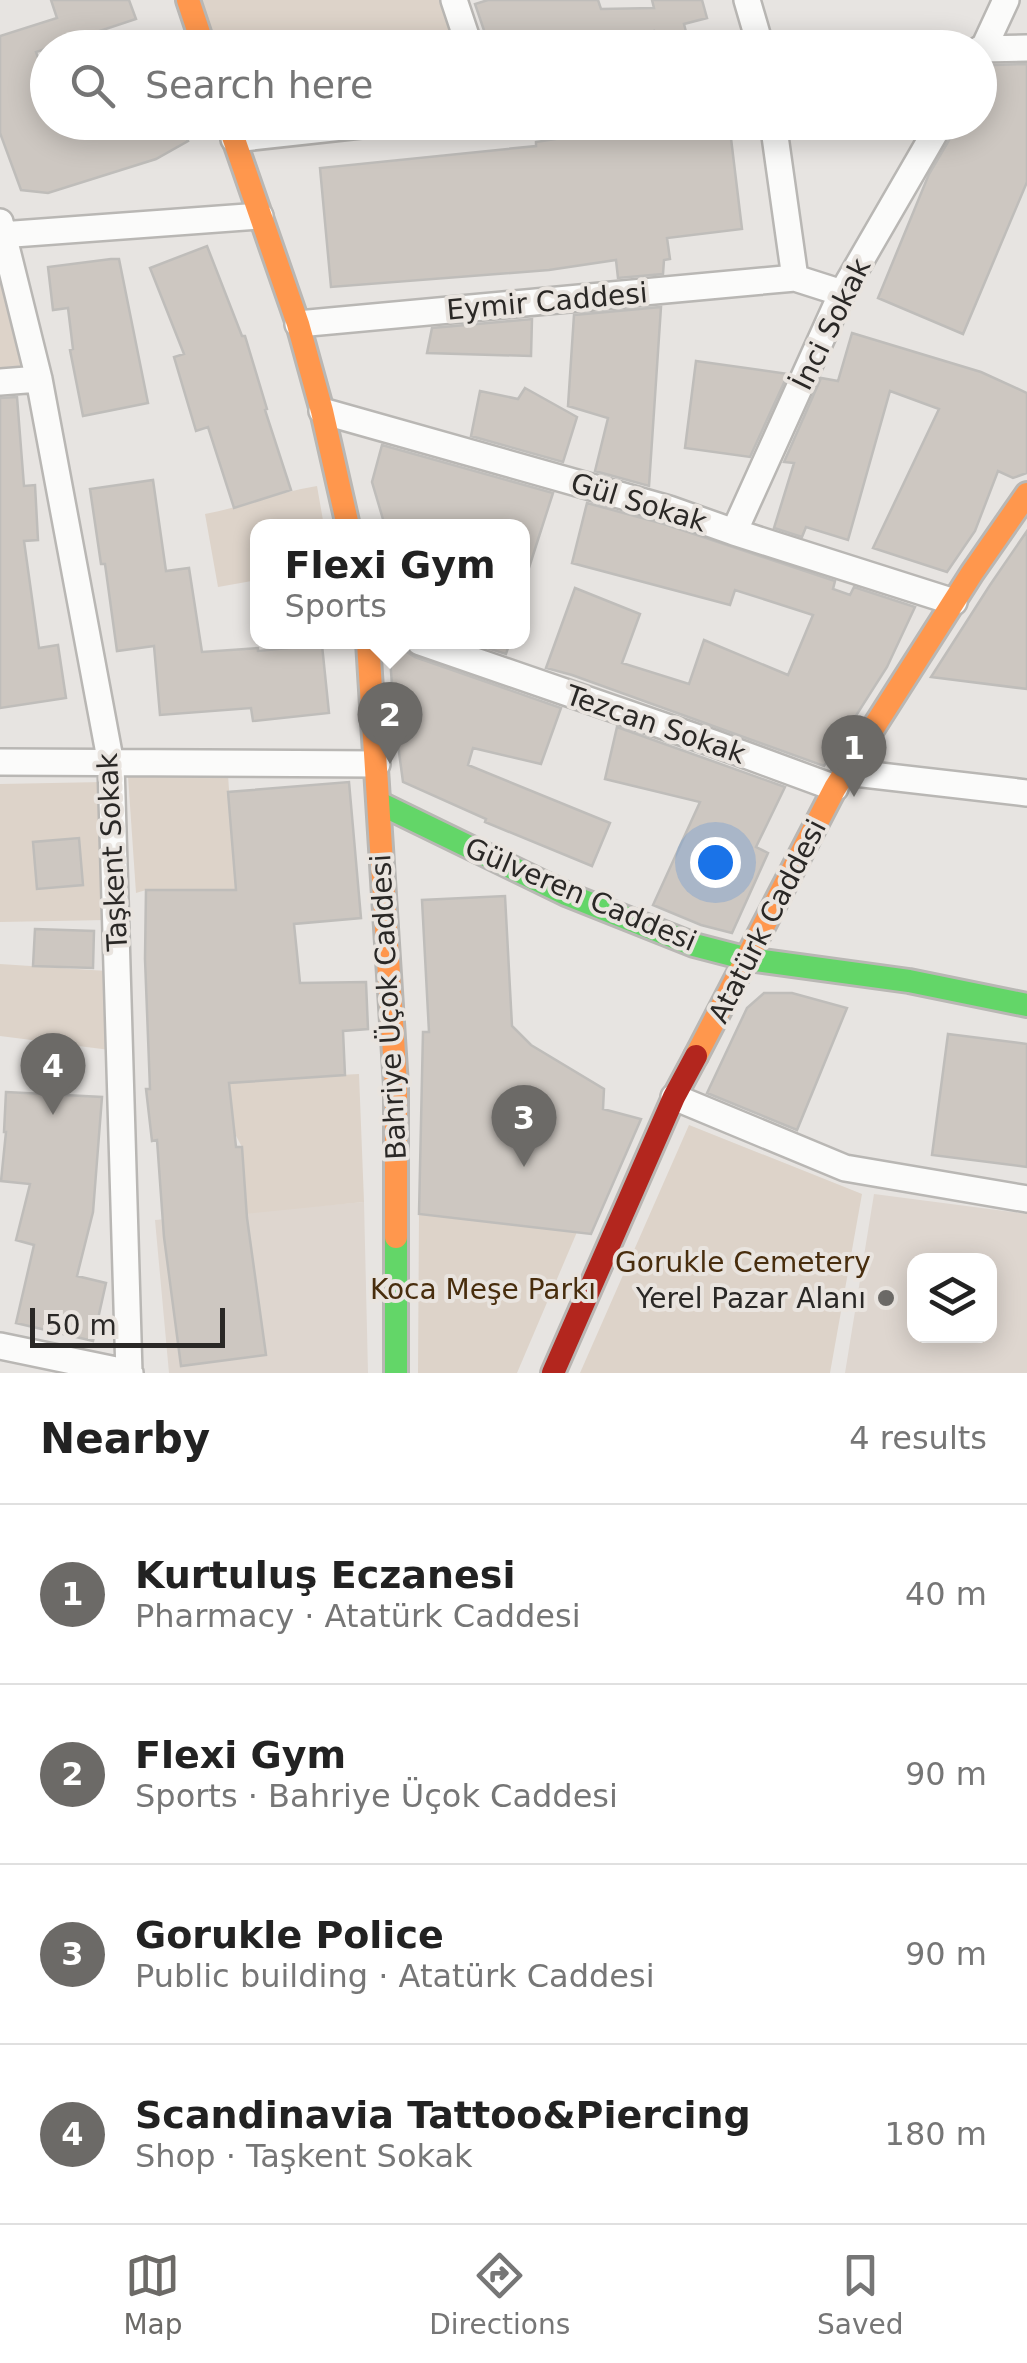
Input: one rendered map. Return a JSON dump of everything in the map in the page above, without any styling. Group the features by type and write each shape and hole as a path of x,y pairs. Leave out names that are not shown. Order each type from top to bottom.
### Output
{"street":[{"path":"188,0 198,30"},
{"path":"454,0 464,30"},
{"path":"747,0 756,30"},
{"path":"991,30 1006,0"},
{"path":"997,50 1027,48"},
{"path":"234,140 298,324 346,519"},
{"path":"776,140 796,278"},
{"name":"İnci Sokak","path":"734,532 842,293 931,140"},
{"path":"2,231 260,216"},
{"name":"Taşkent Sokak","path":"2,231 39,378 112,764 130,1373"},
{"name":"Eymir Caddesi","path":"298,324 796,278 842,293"},
{"path":"0,382 39,378"},
{"name":"Gül Sokak","path":"322,411 669,509 954,602"},
{"name":"Atatürk Caddesi","path":"553,1373 674,1097 840,780 1027,494"},
{"name":"Bahriye Üçok Caddesi","path":"368,649 396,1086 396,1373"},
{"name":"Tezcan Sokak","path":"440,649 695,737 840,780 1027,793"},
{"path":"0,762 376,764"},
{"name":"Gülveren Caddesi","path":"378,802 566,894 694,945 748,959 910,981 1027,1005"},
{"path":"674,1097 845,1168 1027,1199"},
{"path":"0,1346 130,1373"}],"shaded area":[{"name":"Yerel Pazar Alanı","path":"874,1194 1027,1214 1027,1373 845,1373"},
{"path":"364,1202 368,1373 169,1373 155,1220"}],"green space":[{"path":"188,0 454,0 464,30 198,30"},
{"path":"0,241 32,374 0,376"},
{"path":"317,486 323,519 250,519 250,581 218,587 205,514"},
{"path":"228,775 236,891 136,893 128,776"},
{"path":"104,782 107,920 0,922 0,784"},
{"path":"0,964 107,971 110,1050 0,1036"},
{"path":"359,1074 364,1202 244,1214 242,1147 234,1132 228,1081"},
{"name":"Gorukle Cemetery","path":"689,1125 862,1194 830,1373 580,1373"},
{"name":"Koca Meşe Parkı","path":"419,1214 577,1232 517,1373 418,1373"}],"building":[{"path":"51,0 129,0 136,19 103,30 30,30 30,140 188,141 156,159 48,193 21,190 0,133 0,36 57,18"},
{"path":"488,0 598,0 601,9 654,8 652,0 702,0 707,18 684,24 686,30 484,30 475,4"},
{"path":"1027,64 1027,182 963,334 878,298 929,174 949,140 997,140 997,65"},
{"path":"731,140 742,229 667,238 670,259 664,260 663,274 618,278 616,260 549,270 331,287 320,168 536,146 536,142"},
{"path":"207,246 245,336 291,490 234,508 208,427 196,431 174,357 184,354 150,268"},
{"path":"119,259 148,403 83,416 70,350 73,349 68,308 53,310 48,267"},
{"path":"661,307 649,486 595,471 608,418 568,406 574,315"},
{"path":"532,319 531,356 427,353 432,328"},
{"path":"852,333 981,372 1027,393 1027,473 1013,478 998,471 975,531 947,572 873,548 939,409 890,391 848,540 806,527 802,537 774,528 794,463 784,462 821,378 838,381"},
{"path":"696,361 788,374 750,457 685,448"},
{"path":"525,388 577,417 563,462 471,436 480,391 518,399"},
{"path":"17,397 24,486 35,485 38,540 24,541 39,648 58,645 66,698 0,708 0,398"},
{"path":"382,445 553,493 530,565 530,519 383,519 372,482"},
{"path":"153,480 166,571 189,568 202,652 322,649 329,713 253,721 251,708 160,715 154,646 117,651 90,489"},
{"path":"587,503 664,524 835,581 833,589 850,595 854,587 915,607 887,667 824,766 546,668 575,588 640,614 622,663 689,684 704,640 788,675 813,615 735,590 730,605 572,563"},
{"path":"1027,531 1027,689 931,677 990,585"},
{"path":"389,649 406,649 415,657 561,708 541,764 473,748 468,765 610,823 592,866 485,822 486,819 403,782"},
{"path":"617,727 785,787 756,847 768,853 732,933 653,905 700,802 605,779"},
{"path":"349,782 361,918 294,924 300,983 366,982 368,1029 343,1031 345,1075 229,1083 236,1147 242,1147 247,1218 266,1355 181,1366 164,1237 157,1140 152,1141 146,1089 150,1089 146,890 236,890 228,792"},
{"path":"79,838 83,885 37,889 33,842"},
{"path":"505,896 512,1026 531,1045 604,1089 603,1109 641,1119 591,1234 419,1214 423,1032 429,1032 422,900"},
{"path":"35,929 94,931 93,968 33,966"},
{"path":"764,993 792,993 847,1008 797,1130 707,1093 747,1008"},
{"path":"948,1034 1027,1044 1027,1167 932,1155"},
{"path":"6,1092 102,1097 93,1212 77,1276 106,1283 93,1341 16,1323 34,1245 16,1240 30,1184 1,1181"}],"traffic: fast":[{"path":"379,803 566,894 694,945 748,959 909,981 1027,1005"},
{"path":"396,1237 396,1373"}],"traffic: slow":[{"path":"188,0 198,30"},
{"path":"234,140 298,324 346,519"},
{"path":"696,1056 835,788 1027,494"},
{"path":"368,649 396,1086 396,1237"}],"traffic: jam":[{"path":"553,1373 674,1097 696,1056"}],"place":[{"name":"Flexi Gym","path":"390,764"},
{"name":"Kurtuluş Eczanesi","path":"854,797"},
{"name":"Scandinavia Tattoo&Piercing","path":"53,1115"},
{"name":"Gorukle Police","path":"524,1167"},
{"name":"Yerel Pazar Alanı","path":"886,1298"}]}
